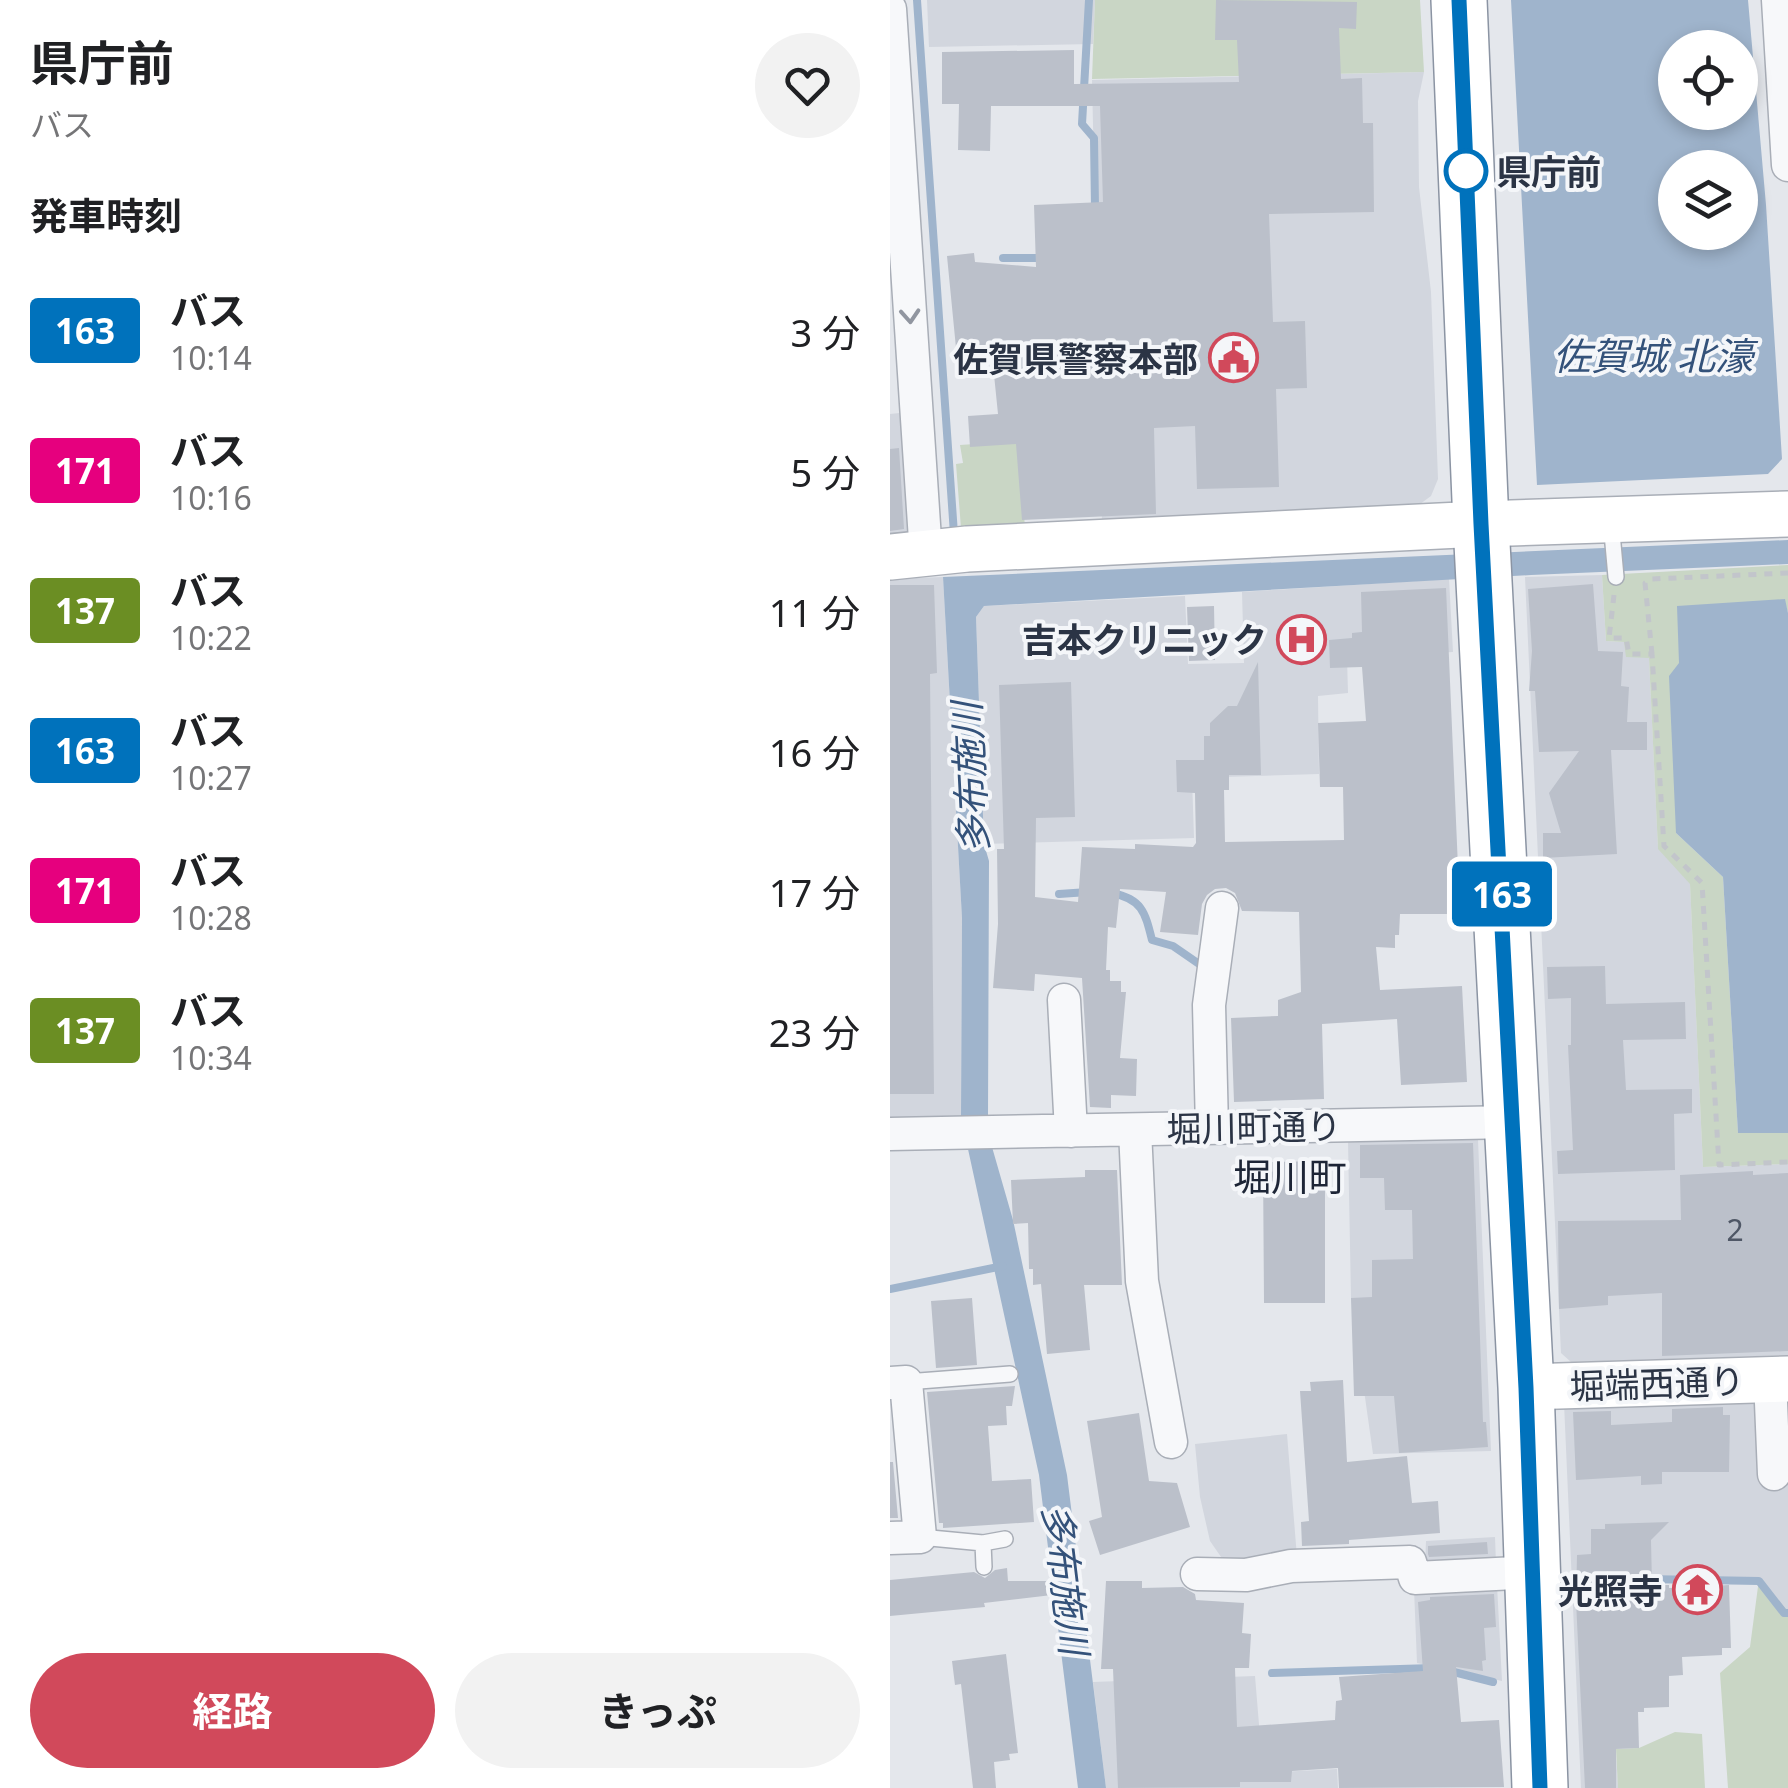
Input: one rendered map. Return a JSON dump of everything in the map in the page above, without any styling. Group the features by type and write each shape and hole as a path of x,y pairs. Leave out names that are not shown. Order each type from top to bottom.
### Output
{"highway":[{"path":"1459,0 1526,1388 1540,1788"}],"street":[{"path":"1778,0 1788,165"},
{"path":"890,9 930,553 1484,550 1612,530 1788,514"},
{"path":"1212,1128 1209,1004 1222,908"},
{"path":"1064,1000 1072,1131"},
{"name":"堀川町通り","path":"890,1134 1513,1122"},
{"path":"1135,1130 1142,1281 1170,1442"},
{"path":"1774,1474 1779,1379"},
{"name":"堀端西通り","path":"1526,1388 1779,1379"},
{"path":"898,1383 905,1538"},
{"path":"1197,1574 1246,1575 1290,1566 1410,1562 1416,1578 1534,1572"}],"lane":[{"path":"1612,530 1616,578"},
{"path":"898,1383 1010,1374"},
{"path":"905,1538 983,1543 1005,1539"},
{"path":"983,1543 984,1566"}],"path":[{"path":"1788,573 1651,579 1645,583 1664,846 1702,884 1718,1165 1788,1162"},
{"path":"1616,578 1609,638 1626,638 1629,654 1652,654"}],"shaded area":[{"path":"927,0 1095,0 1093,44 929,47"},
{"path":"1424,72 1418,101 1419,187 1431,292 1438,479 1431,496 1416,507 1102,523 1092,80"},
{"path":"909,412 918,541 890,542 890,414"},
{"path":"1602,575 1606,641 1625,642 1649,658 1658,848 1690,883 1703,1167 1788,1164 1788,1355 1571,1362 1561,1353 1525,577"},
{"path":"943,577 962,918 961,1117 890,1118 890,579"},
{"path":"1449,579 1453,652 1347,658 1348,693 1318,696 1319,774 1192,778 1194,838 984,844 976,617 984,606 1185,596 1188,664 1244,663 1242,592"},
{"path":"1473,1135 1478,1140 1491,1451 1373,1454 1351,1298 1348,1141"},
{"path":"1788,1389 1788,1611 1759,1579 1638,1576 1607,1599 1618,1788 1581,1788 1564,1403"},
{"path":"1287,1434 1297,1557 1228,1567 1210,1541 1200,1497 1195,1444"},
{"path":"1495,1537 1496,1564 1425,1567 1426,1541"},
{"path":"1497,1585 1502,1681 1417,1663 1414,1589"},
{"path":"1255,1676 1263,1773 1337,1769 1338,1788 1106,1788 1093,1682"}],"green space":[{"path":"1095,0 1420,0 1424,72 1092,79"},
{"path":"1018,441 1025,527 961,528 956,464 963,463 960,445"},
{"path":"1788,565 1788,613 1784,599 1679,663 1676,833 1723,877 1738,1133 1788,1133 1788,1164 1703,1167 1690,884 1658,849 1649,658 1626,657 1624,642 1606,641 1602,575"},
{"path":"1759,1579 1788,1611 1788,1788 1728,1788 1720,1673 1750,1647"},
{"path":"1675,1732 1702,1734 1705,1788 1618,1788 1616,1749 1639,1748"}],"water":[{"name":"佐賀城 北濠","path":"1511,0 1748,0 1751,30 1658,30 1658,130 1758,130 1758,114 1782,459 1768,474 1537,485"},
{"name":"多布施川","path":"1788,540 1788,564 984,606 976,617 984,844 989,861 988,1118 1067,1475 1106,1788 1078,1788 1039,1475 961,1117 962,918 943,577"},
{"path":"1785,599 1788,1133 1738,1133 1723,877 1676,833 1669,676 1679,663 1677,606"}],"building":[{"path":"1216,0 1357,2 1356,29 1339,28 1341,79 1362,78 1363,123 1373,123 1374,212 1269,214 1273,322 1305,321 1307,388 1276,389 1279,487 1197,489 1195,426 1154,428 1156,514 1022,520 1016,444 970,447 968,416 998,414 991,345 956,348 947,256 974,253 975,262 1036,267 1034,205 1103,202 1100,106 991,106 990,151 958,150 959,104 942,104 942,52 1074,50 1074,84 1239,82 1237,40 1215,40"},
{"path":"899,448 904,529 890,531 890,449"},
{"path":"1593,584 1598,651 1623,652 1621,686 1629,687 1627,722 1647,722 1647,750 1611,750 1617,854 1543,858 1543,833 1561,833 1549,793 1579,751 1539,752 1535,691 1529,691 1532,651 1528,589"},
{"path":"890,585 934,585 937,673 930,674 934,1094 890,1094"},
{"path":"1446,588 1460,914 1400,914 1395,948 1376,947 1380,990 1462,986 1467,1082 1401,1085 1397,1019 1322,1024 1324,1099 1234,1102 1231,1018 1278,1016 1278,1000 1301,992 1299,912 1242,911 1235,893 1226,888 1215,889 1202,904 1198,935 1160,932 1166,892 1120,889 1116,928 1108,927 1106,970 1110,970 1110,981 1121,981 1121,992 1126,992 1120,1058 1137,1059 1136,1096 1111,1095 1111,1108 1090,1107 1082,978 1035,974 1034,991 993,988 998,924 997,849 1004,849 999,685 1071,682 1075,817 1036,818 1035,897 1078,902 1082,847 1193,847 1196,843 1195,793 1177,792 1176,760 1204,760 1204,736 1210,736 1210,723 1228,706 1237,706 1258,662 1261,775 1229,775 1229,790 1224,790 1225,842 1344,840 1343,787 1320,787 1318,723 1366,721 1362,667 1330,668 1329,640 1352,638 1352,633 1362,632 1361,592"},
{"path":"1214,606 1215,660 1189,661 1187,607"},
{"path":"1605,966 1606,1004 1685,1002 1686,1039 1623,1040 1626,1090 1692,1089 1692,1113 1674,1114 1675,1170 1558,1174 1557,1151 1573,1150 1568,1045 1571,998 1548,999 1547,967"},
{"path":"1473,1143 1483,1422 1488,1447 1399,1453 1394,1396 1354,1396 1351,1298 1372,1297 1372,1260 1413,1259 1412,1210 1385,1210 1384,1178 1360,1178 1360,1145"},
{"path":"1325,1161 1325,1303 1264,1303 1263,1162"},
{"path":"1085,1170 1117,1170 1122,1285 1084,1285 1090,1350 1047,1354 1041,1284 1033,1285 1033,1269 1029,1269 1028,1223 1013,1224 1011,1180 1085,1177"},
{"path":"1753,1171 1753,1175 1788,1173 1788,1351 1662,1356 1662,1293 1608,1296 1608,1305 1559,1309 1558,1221 1681,1220 1680,1175"},
{"path":"972,1298 977,1365 936,1368 931,1301"},
{"path":"1343,1380 1347,1462 1407,1456 1412,1503 1438,1501 1440,1533 1302,1546 1301,1522 1309,1521 1300,1391 1311,1391 1310,1382"},
{"path":"1015,1386 1012,1406 1006,1406 1007,1425 988,1426 992,1481 1031,1479 1034,1522 943,1528 943,1523 939,1523 927,1392"},
{"path":"1723,1407 1723,1415 1730,1415 1729,1472 1662,1472 1662,1484 1641,1485 1641,1476 1576,1480 1573,1412 1611,1411 1611,1425 1672,1422 1672,1409"},
{"path":"1139,1413 1149,1481 1177,1483 1190,1527 1100,1555 1089,1521 1102,1517 1087,1421"},
{"path":"893,1462 898,1518 890,1518"},
{"path":"1669,1522 1651,1540 1652,1585 1729,1585 1731,1648 1722,1648 1722,1655 1682,1657 1683,1675 1669,1676 1669,1707 1638,1712 1639,1748 1616,1749 1616,1788 1585,1788 1577,1555 1591,1554 1591,1529 1605,1529 1605,1524"},
{"path":"1487,1542 1488,1554 1428,1554 1428,1546"},
{"path":"1007,1568 1008,1581 1051,1581 1052,1595 984,1603 985,1607 890,1616 890,1580 974,1572 985,1578 995,1570"},
{"path":"1106,1581 1142,1581 1142,1588 1183,1587 1195,1594 1196,1600 1244,1603 1242,1633 1251,1634 1249,1668 1235,1668 1237,1727 1335,1720 1336,1701 1342,1700 1339,1677 1423,1671 1418,1602 1430,1597 1494,1594 1496,1627 1484,1628 1483,1671 1456,1667 1461,1722 1499,1720 1504,1787 1339,1788 1338,1768 1292,1771 1291,1782 1240,1782 1240,1787 1118,1788 1113,1669 1101,1669"},
{"path":"1006,1654 1018,1753 1009,1754 1010,1760 994,1762 996,1788 973,1788 961,1684 955,1685 952,1661"}],"waterway":[{"path":"917,0 954,534"},
{"path":"1089,0 1082,124 1094,138 1095,208"},
{"path":"1003,258 1043,258"},
{"path":"1059,894 1088,892"},
{"path":"1112,893 1141,908 1152,940 1173,946 1202,966"},
{"path":"890,1289 1003,1266"},
{"path":"1644,1579 1759,1581 1788,1613"},
{"path":"1272,1673 1432,1668"},
{"path":"1446,1670 1493,1682"}],"bus line":[{"name":"163","path":"1459,0 1481,524 1526,1388 1540,1788"}],"place":[{"name":"県庁前","path":"1466,171"},
{"name":"佐賀県警察本部","path":"1233,358"},
{"name":"吉本クリニック","path":"1302,639"},
{"name":"光照寺","path":"1698,1590"}],"district":[{"name":"堀川町","path":"1290,1176"}]}
